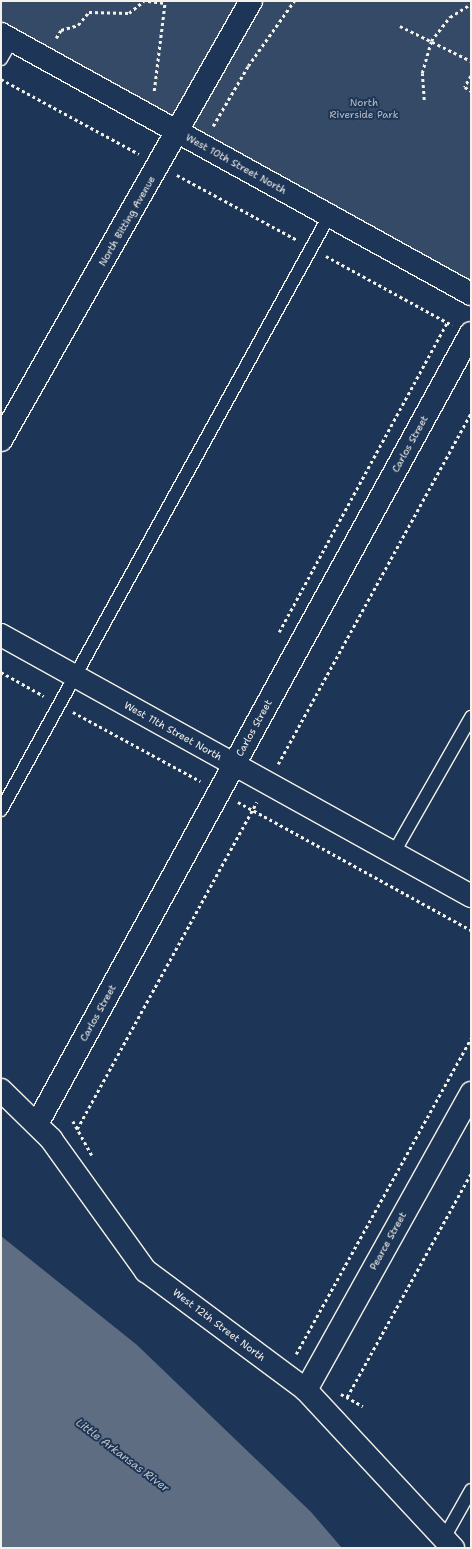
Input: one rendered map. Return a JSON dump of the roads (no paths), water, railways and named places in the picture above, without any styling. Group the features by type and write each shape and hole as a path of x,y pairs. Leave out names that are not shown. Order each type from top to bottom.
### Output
{"street":[{"name":"North Bitting Avenue","path":"1,440 178,132 251,1"},
{"name":"West 10th Street North","path":"6,37 471,294"},
{"name":"Carlos Street","path":"37,1124 470,334"},
{"name":"West 11th Street North","path":"1,636 392,854 471,896"},
{"name":"West 12th Street North","path":"1,1090 37,1124 146,1271 310,1382 449,1543"},
{"name":"Pearce Street","path":"310,1382 471,1093"}],"lane":[{"path":"1,59 6,37"},
{"path":"1,810 77,678 329,216"},
{"path":"392,854 471,717"},
{"path":"449,1543 471,1490"}],"water":[{"name":"Little Arkansas River","path":"1,1236 137,1345 311,1512 342,1548 1,1548"}],"park label":[{"name":"North Riverside Park","path":"364,108"}]}
